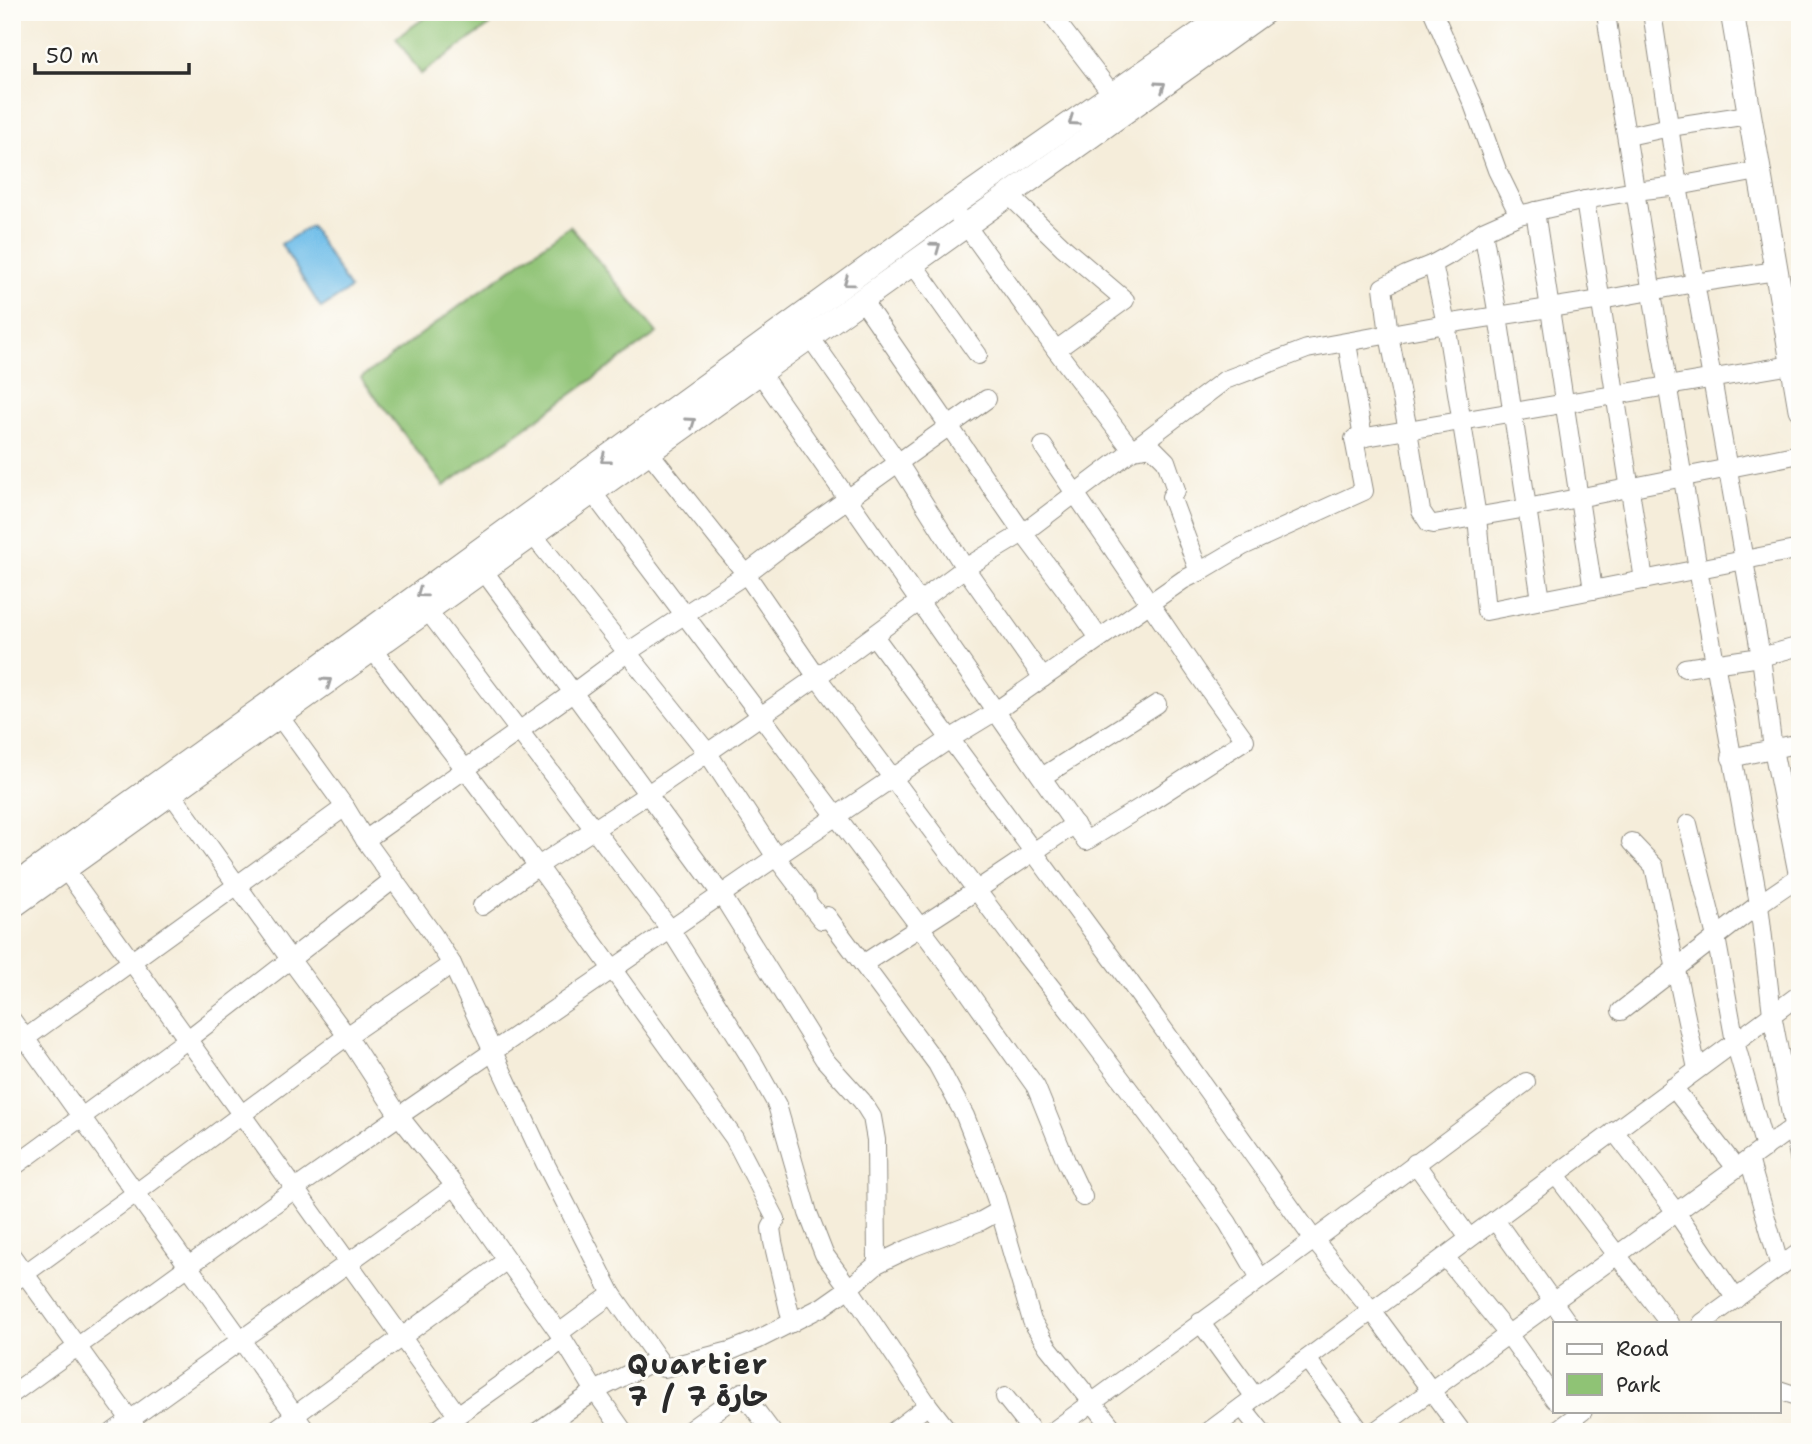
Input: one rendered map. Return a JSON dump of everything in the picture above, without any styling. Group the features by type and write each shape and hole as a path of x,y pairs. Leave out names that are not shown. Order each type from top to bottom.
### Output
{"street":[{"path":"1049,12 1119,103"},
{"path":"12,907 279,716 367,643 428,611 1009,195 1230,12"},
{"path":"12,887 367,643 952,206 1265,12"},
{"path":"1433,12 1473,104 1497,170 1527,213 1550,308 1593,590"},
{"path":"1605,12 1611,56 1628,136 1682,477 1759,904 1772,1014 1797,1124 1800,1162"},
{"path":"1621,1011 1759,904 1799,879 1773,749 1761,657 1678,186 1652,12"},
{"path":"1732,12 1800,409"},
{"path":"1628,136 1748,115"},
{"path":"1758,171 1585,200 1527,213 1483,230 1451,254 1383,288 1389,335 1422,511 1429,523 1439,524 1527,508 1800,454"},
{"path":"1009,195 1063,248 1125,300 1056,350"},
{"path":"1585,200 1644,580"},
{"path":"952,206 1132,450"},
{"path":"1483,230 1541,600"},
{"path":"913,264 978,355"},
{"path":"1433,264 1446,324 1477,517 1486,611 1800,549"},
{"path":"482,906 817,677 965,568 1023,533 1225,380 1307,349 1776,271"},
{"path":"862,300 1099,638"},
{"path":"810,337 899,464 965,568 1043,678"},
{"path":"1347,342 1363,438"},
{"path":"12,1394 399,1116 721,894 950,739 996,711 1183,580 1243,546 1364,491 1354,439 1792,365"},
{"path":"760,373 1086,841 1245,740 1043,446"},
{"path":"365,840 628,652 746,574 987,400"},
{"path":"1132,450 1152,447 1166,461 1176,489 1171,497 1199,572"},
{"path":"649,452 746,574 817,677 1206,1192 1228,1223 1260,1278"},
{"path":"592,492 962,983 1036,1087 1083,1197"},
{"path":"533,535 707,752 776,857 807,898 805,899 821,920 827,916 937,1064 965,1116 988,1175 1032,1321 1048,1347 1116,1432"},
{"path":"483,570 721,894 824,1059 855,1093 872,1117 876,1140 877,1264"},
{"path":"428,611 670,929 777,1105 808,1213 824,1254 949,1432"},
{"path":"874,636 1129,981 1314,1240 1373,1311 1462,1432"},
{"path":"367,643 538,866 734,1138 776,1219 771,1228 773,1242 792,1323"},
{"path":"1685,668 1761,657 1800,646"},
{"path":"1042,777 1157,704"},
{"path":"279,716 452,964 545,1163 612,1294 664,1368 730,1351 792,1323 822,1307 877,1264 981,1221 999,1210"},
{"path":"1731,758 1800,743"},
{"path":"172,793 347,1036 399,1116 455,1186 507,1259 624,1432"},
{"path":"19,1044 345,807"},
{"path":"863,964 1075,824"},
{"path":"1688,824 1716,937 1735,1042 1765,1147"},
{"path":"1631,842 1654,866 1697,1069"},
{"path":"65,869 457,1414"},
{"path":"12,1168 188,1039 394,879"},
{"path":"19,1278 347,1036 452,964"},
{"path":"1208,1432 1800,994"},
{"path":"12,1020 19,1044 82,1117 307,1432"},
{"path":"1052,1432 1526,1082"},
{"path":"1674,1087 1742,1164 1780,1267"},
{"path":"1374,1432 1797,1124"},
{"path":"1614,1131 1676,1212 1736,1299"},
{"path":"1415,1163 1469,1238"},
{"path":"1556,1175 1669,1322"},
{"path":"113,1432 134,1426 241,1340 455,1186"},
{"path":"1494,1220 1567,1322"},
{"path":"1703,1322 1800,1252"},
{"path":"12,1256 19,1278 77,1347 134,1426"},
{"path":"1445,1257 1507,1334 1553,1397"},
{"path":"272,1432 507,1259"},
{"path":"434,1432 612,1294"},
{"path":"1200,1322 1248,1402 1262,1432"},
{"path":"537,1432 595,1391 658,1359"},
{"path":"1307,1359 1361,1432"},
{"path":"1780,1390 1800,1397"},
{"path":"687,1432 742,1392 772,1432"},
{"path":"1005,1397 1033,1432"},
{"path":"892,1432 928,1405"},
{"path":"1554,1432 1571,1414"}],"green space":[{"path":"433,12 480,12 490,25 421,74 396,38"},
{"path":"570,226 657,333 444,486 361,378"}],"water":[{"path":"311,226 350,289 321,308 281,244"}],"district":[{"name":"Quartier 7 / حارة 7","path":"698,1380"}]}
